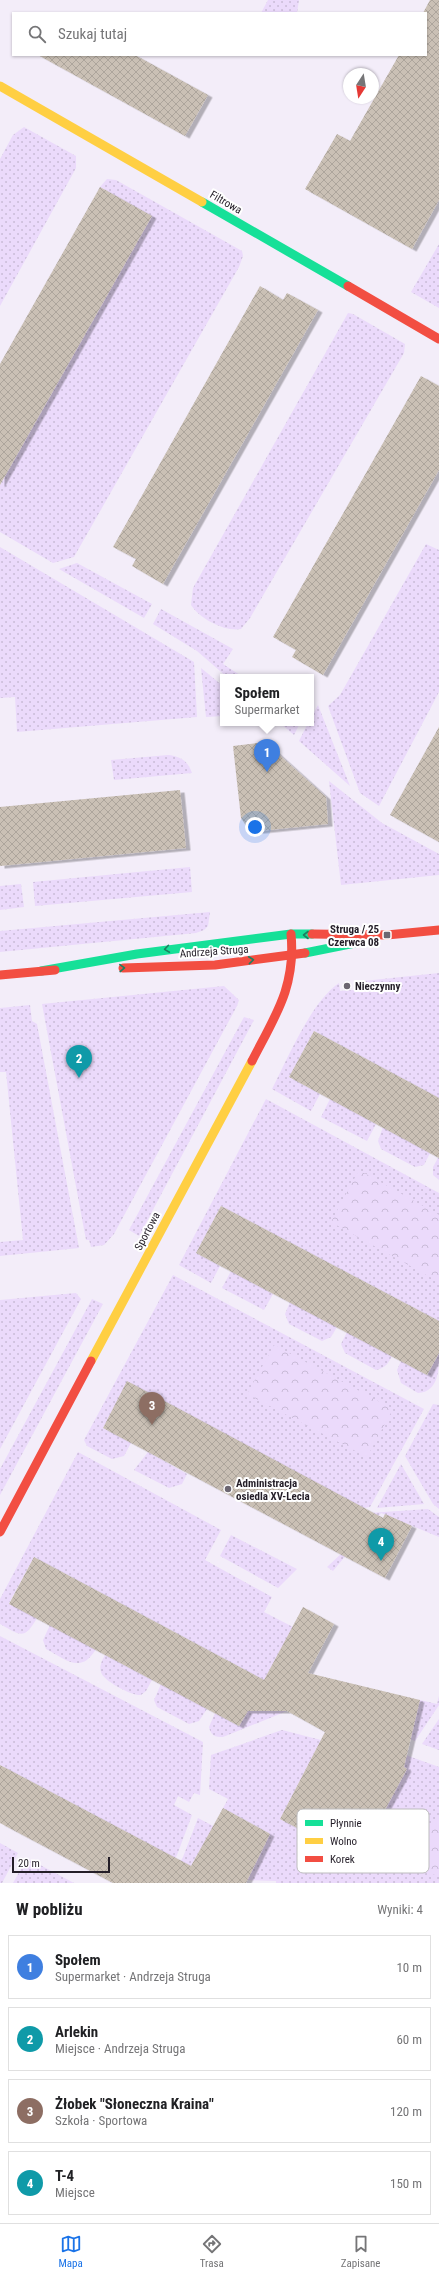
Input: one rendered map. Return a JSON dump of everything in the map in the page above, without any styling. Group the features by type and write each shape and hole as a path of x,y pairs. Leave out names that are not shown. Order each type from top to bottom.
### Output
{"street":[{"name":"Filtrowa","path":"0,86 439,339"},
{"name":"Andrzeja Struga","path":"41,971 145,952 291,934 387,935 439,930"},
{"name":"Sportowa","path":"0,1532 284,1000 293,956 291,934"},
{"name":"Andrzeja Struga","path":"0,975 41,971 215,965 320,952 387,935"}],"green space":[{"path":"268,0 299,0 297,12 262,12"},
{"path":"24,127 76,156 76,168 0,306 0,159 13,135"},
{"path":"107,179 116,180 242,251 243,256 239,267 74,557 53,563 0,532 0,485 151,216 100,187"},
{"path":"439,244 439,308 411,292"},
{"path":"348,313 353,314 405,344 404,353 250,618 241,629 228,628 213,623 200,615 191,605 193,588"},
{"path":"426,544 439,550 439,692 379,806 360,793 328,706 340,695"},
{"path":"0,547 194,662 197,717 17,732 15,697 0,698"},
{"path":"77,563 152,604 144,618 59,569"},
{"path":"161,609 233,649 223,664 238,674 224,674 197,651 153,624"},
{"path":"201,668 220,684 220,716 206,717"},
{"path":"318,705 350,786 299,741 306,726 314,726 314,712"},
{"path":"284,726 298,726 294,735"},
{"path":"168,755 186,762 192,773 114,780 111,760"},
{"path":"329,781 382,823 439,854 439,875 341,885"},
{"path":"190,867 192,892 35,906 33,882"},
{"path":"21,884 24,907 0,910 0,886"},
{"path":"210,912 208,926 204,930 196,933 0,952 0,931"},
{"path":"439,973 439,1098 314,1031 289,1077 320,1094 311,1111 272,1089 310,1017 319,1003 339,983 340,991 354,990 354,982"},
{"path":"224,986 239,1000 237,1006 114,1234 104,1245 91,1247 89,1240 86,1240 42,1004"},
{"path":"30,1005 32,1021 37,1024 79,1248 0,1256 0,1242 23,1240 6,1072 0,1072 0,1008"},
{"path":"244,1017 254,1020 139,1236 129,1230"},
{"path":"266,1099 439,1193 439,1321 221,1206 196,1253 220,1266 211,1283 179,1265"},
{"path":"330,1099 376,1124 367,1141 321,1117"},
{"path":"383,1127 430,1153 424,1165 415,1167 381,1149 378,1141"},
{"path":"438,1158 439,1180 433,1175 433,1167"},
{"path":"359,1170 439,1215 439,1282 331,1222"},
{"path":"231,1271 273,1294 264,1310 222,1288"},
{"path":"173,1275 424,1409 370,1507 364,1508 336,1550 333,1551 358,1505 127,1382 103,1428 131,1443 124,1456 112,1459 87,1446 84,1440"},
{"path":"76,1293 81,1299 0,1449 0,1300"},
{"path":"92,1299 103,1304 0,1495 0,1469"},
{"path":"290,1302 337,1327 331,1337 322,1341 289,1324 285,1314"},
{"path":"347,1332 392,1356 388,1363 384,1367 376,1370 345,1353 341,1344"},
{"path":"274,1345 393,1409 367,1457 247,1394"},
{"path":"439,1353 438,1372 434,1384 430,1389 425,1392 418,1393 401,1383 397,1370 401,1361 427,1375"},
{"path":"433,1404 439,1405 439,1509 433,1504 405,1456"},
{"path":"78,1452 221,1530 205,1560 272,1597 264,1612 293,1627 264,1680 34,1557 9,1603 37,1618 29,1630 21,1634 0,1624 0,1599"},
{"path":"148,1452 187,1474 182,1484 169,1488 134,1470"},
{"path":"401,1464 424,1504 377,1508"},
{"path":"428,1509 439,1517 439,1537 381,1513 333,1571 327,1567 342,1553 369,1513"},
{"path":"231,1535 297,1569 278,1588 220,1556"},
{"path":"50,1625 96,1649 90,1657 79,1663 60,1657 46,1649 43,1640"},
{"path":"0,1636 203,1742 200,1795 194,1793 189,1802 178,1796 174,1805 192,1815 177,1855 161,1883 170,1855 0,1765"},
{"path":"105,1655 152,1680 146,1691 141,1695 137,1695 118,1687 107,1680 100,1670 101,1663"},
{"path":"161,1684 207,1709 199,1721 189,1724 157,1707 154,1700"},
{"path":"256,1695 287,1711 223,1737 212,1734 209,1727 215,1713 239,1726"},
{"path":"439,1696 439,1705 415,1741 377,1727 420,1700 437,1704"},
{"path":"439,1719 439,1750 422,1744"},
{"path":"282,1730 321,1740 280,1819 297,1828 297,1873 429,1873 429,1809 334,1809 375,1744 439,1767 439,1883 276,1883 276,1881 244,1880 197,1855 181,1883 169,1883 183,1857 198,1818 261,1851 269,1833 223,1808 228,1799 209,1789 211,1755"},
{"path":"439,1819 439,1876 427,1873 429,1873 429,1825"},
{"path":"0,1843 18,1853 2,1883 0,1883"},
{"path":"27,1858 74,1883 13,1883"}],"building":[{"path":"430,0 439,0 439,200 412,249 305,189 337,134 350,141 371,104 379,104 379,90 398,56 427,56 427,12 424,12"},
{"path":"40,56 137,56 208,95 185,136"},
{"path":"100,187 152,216 0,485 0,364"},
{"path":"260,286 283,300 287,293 318,310 163,584 132,566 136,559 113,547"},
{"path":"421,376 439,386 439,470 323,675 292,657 296,650 273,637"},
{"path":"439,727 439,842 390,815"},
{"path":"265,742 326,797 328,824 259,831 248,829 241,818 233,746"},
{"path":"180,790 186,848 0,866 0,807"},
{"path":"314,1031 439,1098 439,1158 289,1077"},
{"path":"221,1206 439,1321 439,1353 427,1375 196,1253"},
{"path":"127,1381 383,1518 385,1514 412,1526 385,1578 103,1428"},
{"path":"34,1557 264,1680 303,1607 334,1624 308,1673 420,1700 404,1767 407,1769 386,1809 297,1809 297,1828 280,1819 325,1732 287,1711 248,1711 239,1726 9,1604"},
{"path":"0,1765 191,1866 223,1808 270,1834 246,1883 113,1883 0,1823"}],"traffic: fast":[{"path":"202,202 348,286"},
{"path":"41,971 137,954 291,934 312,934"},
{"path":"305,953 355,943"}],"traffic: slow":[{"path":"0,86 202,202"},
{"path":"91,1361 252,1061"}],"traffic: jam":[{"path":"348,286 439,339"},
{"path":"312,934 387,935 439,930"},
{"path":"252,1061 276,1015 287,986 292,953 291,934"},
{"path":"123,968 215,965 305,953"},
{"path":"0,975 55,970"},
{"path":"0,1532 91,1361"}],"place":[{"name":"Społem","path":"267,772"},
{"name":"Struga / 25 Czerwca 08","path":"387,935"},
{"name":"Nieczynny","path":"347,986"},
{"name":"Arlekin","path":"79,1078"},
{"name":"Żłobek \"Słoneczna Kraina\"","path":"152,1425"},
{"name":"Administracja osiedla XV-Lecia","path":"228,1489"},
{"name":"T-4","path":"381,1561"}]}
